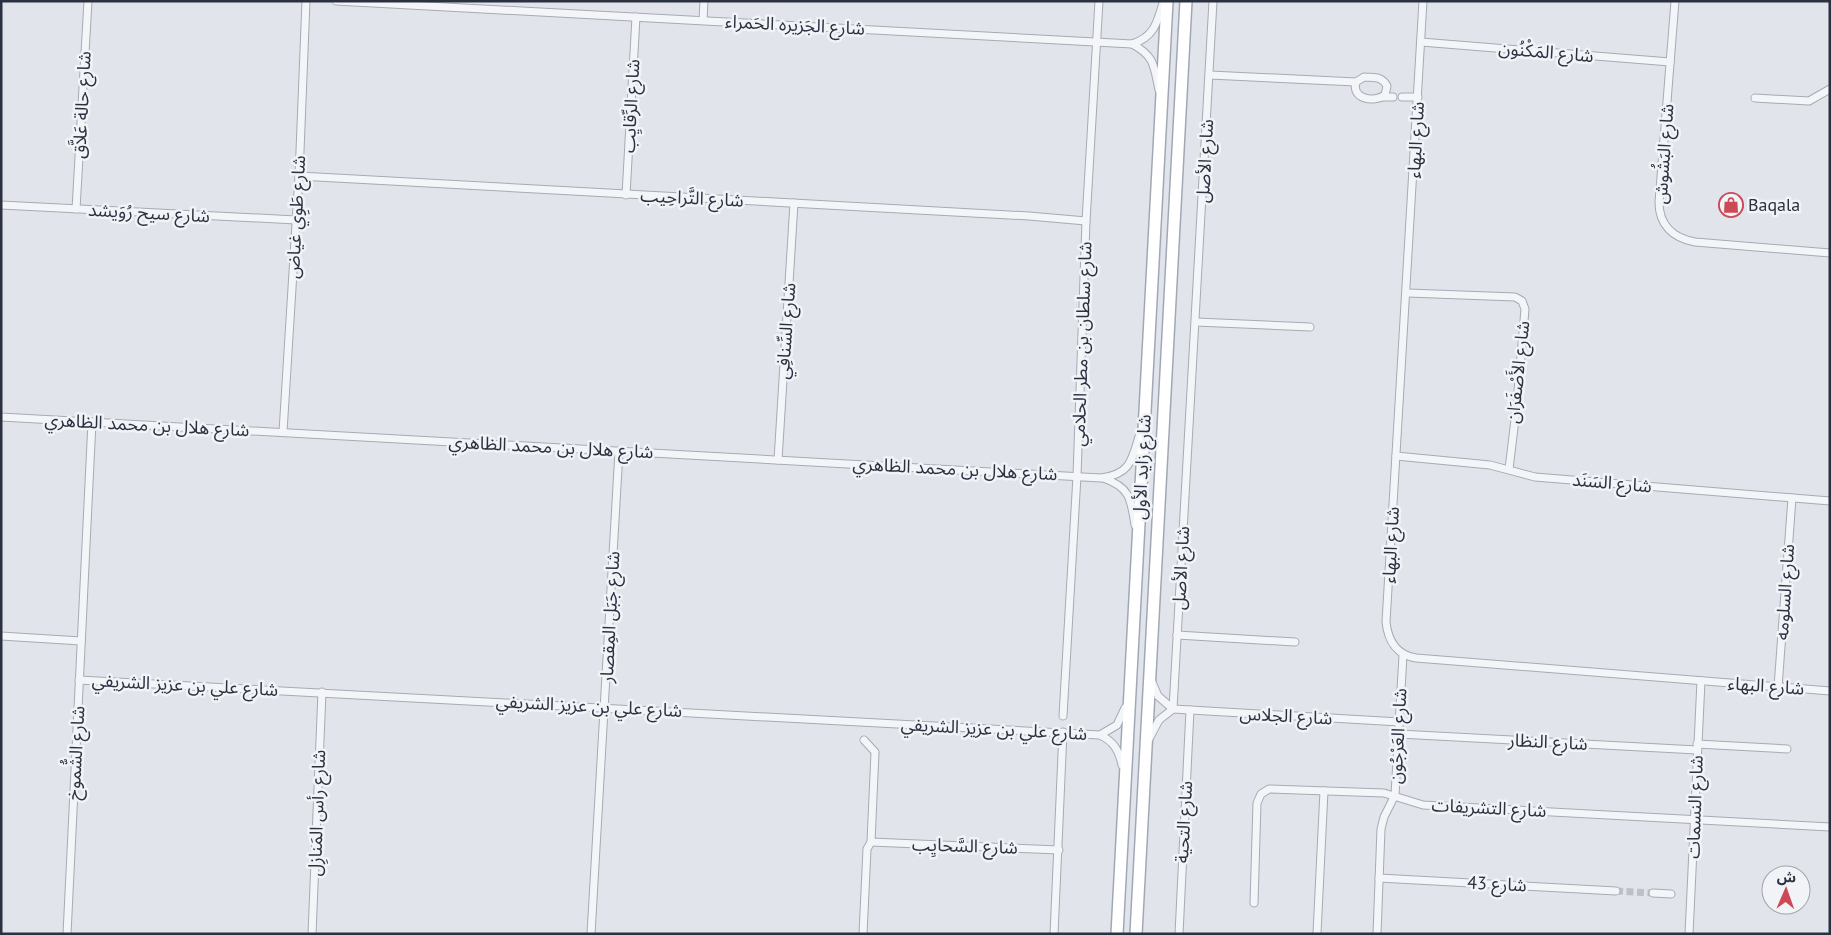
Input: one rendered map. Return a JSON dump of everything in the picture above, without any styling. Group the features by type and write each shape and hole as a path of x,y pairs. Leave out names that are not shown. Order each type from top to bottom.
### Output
{"main road":[{"name":"شارع زايد الأول","path":"1116,934 1167,1"},
{"name":"شارع زايد الأول","path":"1136,934 1186,1"}],"street":[{"name":"شارع حالة عَلاَّق","path":"76,209 88,1"},
{"name":"شارع طَوِي غياض","path":"283,432 299,176 306,1"},
{"name":"شارع الجَزيره الحَمراء","path":"336,1 458,4 636,17 1132,44"},
{"path":"703,20 704,1"},
{"name":"شارع سلطان بن مطر الحلامي","path":"1063,716 1077,476 1086,221 1099,1"},
{"path":"1132,44 1147,38 1154,30 1163,1"},
{"name":"شارع الأصل","path":"1173,709 1214,1"},
{"name":"شارع البهاء","path":"1424,1 1408,293 1386,622 1389,638 1403,655 1416,658 1830,691"},
{"name":"شارع البَشُوش","path":"1675,1 1659,202 1662,220 1669,230 1682,239 1694,242 1830,253"},
{"name":"شارع الرِّقايِب","path":"626,195 636,17"},
{"name":"شارع المَكْنُون","path":"1421,42 1670,62"},
{"path":"1132,44 1145,51 1152,61 1161,103"},
{"path":"1210,75 1356,82 1364,77 1380,78 1387,86 1386,92 1382,97"},
{"path":"1356,82 1355,91 1360,96 1375,99 1393,97"},
{"path":"1755,98 1809,101 1830,89"},
{"path":"1402,97 1418,97"},
{"name":"شارع التَّراحِيب","path":"299,176 1086,221"},
{"name":"شارع السِّنافِي","path":"778,460 794,203"},
{"name":"شارع سيح رُوَيشد","path":"1,205 296,220"},
{"name":"شارع الأَصْفَرَان","path":"1408,293 1514,297 1522,300 1525,309 1509,469"},
{"path":"1196,322 1310,327"},
{"name":"شارع هلال بن محمد الظاهري","path":"1,417 1100,478 1117,483 1127,492 1132,506 1138,542"},
{"name":"شارع هلال بن محمد الظاهري","path":"1100,478 1117,475 1127,468 1133,458 1144,420"},
{"name":"شارع الشُّموخ","path":"67,934 92,422"},
{"name":"شارع جَبَل المِقصار","path":"591,934 620,451"},
{"name":"شارع السَنَد","path":"1396,456 1490,465 1535,477 1830,500"},
{"name":"شارع السلومه","path":"1778,687 1792,498"},
{"name":"شارع الأصل","path":"1177,635 1296,642"},
{"path":"1,636 81,640"},
{"name":"شارع العَرْجُون","path":"1377,934 1382,823 1395,795 1403,655"},
{"path":"1146,748 1154,727 1173,709 1158,696 1150,678"},
{"name":"شارع علي بن عزيز الشريفي","path":"79,680 1100,735 1108,739 1117,748 1125,781"},
{"name":"شارع النسمات","path":"1689,934 1701,681"},
{"name":"شارع علي بن عزيز الشريفي","path":"1100,735 1113,729 1120,722 1130,688"},
{"name":"شارع رأس المَنازِل","path":"312,934 322,692"},
{"name":"شارع الجلاس","path":"1173,709 1400,722"},
{"name":"شارع التحية","path":"1179,934 1190,710"},
{"path":"1054,934 1063,732"},
{"name":"شارع النظار","path":"1399,734 1786,749"},
{"path":"863,934 867,849 871,842 876,752 864,740"},
{"name":"شارع التشريفات","path":"1254,903 1259,796 1265,790 1273,788 1395,795 1422,805 1830,828"},
{"path":"1317,933 1324,791"},
{"name":"شارع السَّحايِب","path":"871,842 1059,850"},
{"name":"شارع 43","path":"1379,878 1616,891"},
{"path":"1653,893 1672,894"}],"tunnel":[{"path":"1616,891 1653,893"}],"place":[{"name":"Baqala","path":"1731,205"}]}
